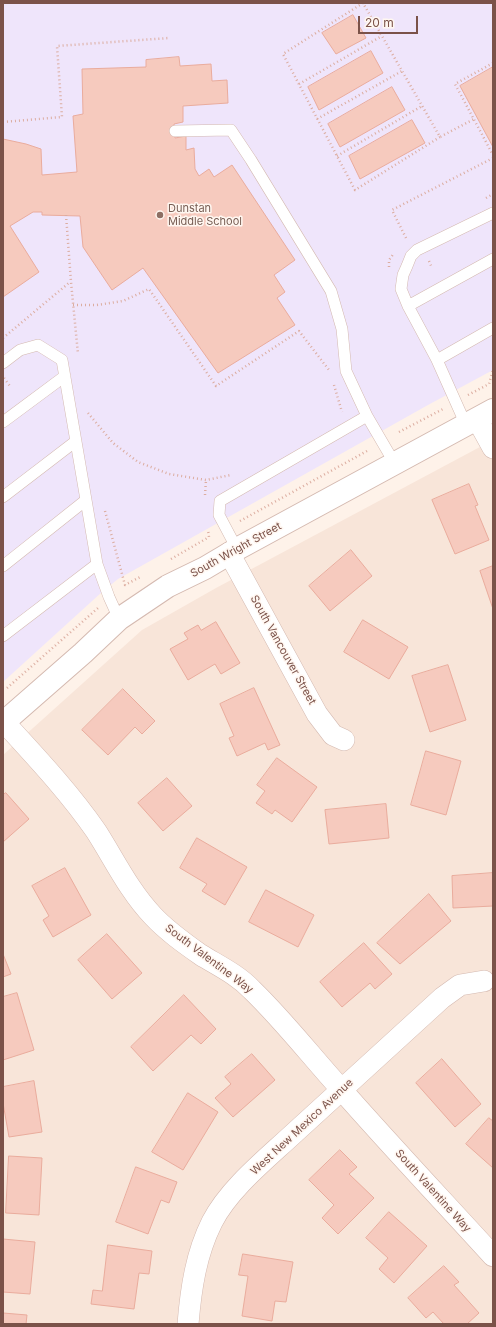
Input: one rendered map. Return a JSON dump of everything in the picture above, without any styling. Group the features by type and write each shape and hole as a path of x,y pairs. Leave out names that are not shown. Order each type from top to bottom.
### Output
{"street":[{"path":"479,418 493,448"},
{"name":"South Wright Street","path":"5,718 83,653 119,619 168,586 205,568 233,551 479,418"},
{"name":"South Vancouver Street","path":"233,551 317,714 333,736 344,740"},
{"name":"South Valentine Way","path":"5,718 80,809 138,898 152,915 184,943 235,976 251,989 273,1011 341,1090 493,1256"},
{"name":"West New Mexico Avenue","path":"188,1324 195,1270 203,1242 213,1220 226,1201 249,1175 452,990 460,986 484,981"}],"lane":[{"path":"175,131 231,130 251,160 331,291 342,329 346,371 367,416 395,464"},
{"path":"479,418 456,402 437,360 408,306 401,289 403,275 411,256 417,250 493,214"},
{"path":"408,306 493,259"},
{"path":"437,360 493,328"},
{"path":"3,362 20,350 38,345 62,360 96,564 119,619"},
{"path":"3,422 65,376"},
{"path":"233,551 219,515 220,501 367,416"},
{"path":"3,498 76,441"},
{"path":"3,566 86,500"},
{"path":"3,636 96,564"}],"path":[{"path":"440,137 363,3 283,54 355,190 440,137 474,119"},
{"path":"299,84 382,36"},
{"path":"3,122 62,117 57,46 169,38"},
{"path":"432,268 428,258 407,240 392,210 493,156 455,84 493,63"},
{"path":"317,119 402,71"},
{"path":"336,156 422,106"},
{"path":"66,215 70,282 78,359"},
{"path":"3,338 70,282"},
{"path":"73,305 97,305 123,301 149,289 216,386 299,331 329,369 331,377"},
{"path":"456,402 489,384 493,370"},
{"path":"4,378 10,386"},
{"path":"334,384 343,415 349,426"},
{"path":"86,409 113,443 138,462 169,474 206,480 233,475"},
{"path":"240,521 367,451"},
{"path":"105,511 125,586 146,574"},
{"path":"167,562 209,538"},
{"path":"7,688 102,603"}],"shaded area":[{"path":"3,3 493,3 493,370 118,579 3,682"},
{"path":"493,440 493,1324 3,1324 3,755 142,630 216,588"}],"building":[{"path":"353,15 366,38 336,54 322,33"},
{"path":"371,51 383,73 319,110 308,87"},
{"name":"Dunstan Middle School","path":"179,57 180,66 211,64 212,81 227,80 228,103 183,106 183,122 174,124 175,138 186,136 186,150 194,148 195,169 199,176 209,169 214,177 232,165 295,260 274,275 285,292 277,298 295,325 218,373 143,268 112,290 83,247 80,216 42,215 42,212 33,212 10,226 39,272 3,297 3,139 41,149 42,175 77,172 73,116 83,114 82,69 146,67 146,60"},
{"path":"493,67 493,147 460,86"},
{"path":"392,87 405,110 340,147 328,124"},
{"path":"412,120 425,143 360,179 349,156"},
{"path":"469,484 478,505 475,506 489,540 455,554 432,500"},
{"path":"351,550 372,576 330,611 309,586"},
{"path":"493,566 493,609 480,571"},
{"path":"363,620 408,647 389,679 344,652"},
{"path":"216,622 240,663 221,674 215,664 188,680 170,649 188,639 184,633 198,625 201,630"},
{"path":"448,665 466,720 430,732 412,676"},
{"path":"254,688 280,745 268,750 265,743 237,756 229,738 234,736 220,704"},
{"path":"123,689 155,721 142,734 135,727 108,755 82,730"},
{"path":"426,751 461,761 446,815 411,805"},
{"path":"277,758 317,787 292,822 275,810 272,814 256,803 265,791 257,785"},
{"path":"167,778 192,806 163,831 138,803"},
{"path":"6,793 29,819 3,842 3,795"},
{"path":"386,804 389,838 329,844 325,810"},
{"path":"197,838 247,867 225,905 202,891 207,884 180,868"},
{"path":"65,868 91,915 53,937 43,920 49,916 32,886"},
{"path":"493,873 493,906 453,908 452,876"},
{"path":"266,890 314,915 298,947 249,922"},
{"path":"429,894 451,921 400,964 377,943"},
{"path":"107,934 142,973 112,999 78,960"},
{"path":"364,943 392,974 375,989 370,983 342,1007 320,982"},
{"path":"3,954 11,974 3,977"},
{"path":"17,993 34,1050 3,1060 3,997"},
{"path":"184,995 216,1029 201,1044 191,1035 153,1071 131,1047"},
{"path":"252,1054 275,1080 233,1117 215,1098 231,1084 225,1077"},
{"path":"442,1059 481,1104 455,1127 416,1083"},
{"path":"34,1081 42,1132 9,1137 3,1103 3,1087"},
{"path":"188,1093 218,1112 183,1170 152,1152"},
{"path":"489,1118 493,1121 493,1168 466,1144"},
{"path":"340,1150 357,1167 349,1174 374,1198 338,1234 322,1218 334,1205 309,1180"},
{"path":"9,1156 42,1158 39,1215 6,1213"},
{"path":"136,1167 177,1182 169,1203 161,1200 148,1234 116,1222"},
{"path":"389,1212 427,1246 394,1283 379,1269 388,1258 366,1238"},
{"path":"3,1239 35,1242 30,1294 3,1292"},
{"path":"108,1245 152,1251 149,1274 139,1273 134,1309 91,1304 93,1290 102,1291"},
{"path":"243,1254 293,1262 286,1302 275,1301 272,1321 242,1316 248,1276 239,1275"},
{"path":"444,1266 459,1282 454,1285 479,1313 467,1324 444,1324 433,1312 426,1318 408,1298"},
{"path":"3,1313 27,1315 26,1324 3,1324"}],"place":[{"name":"Dunstan Middle School","path":"160,215"}]}
